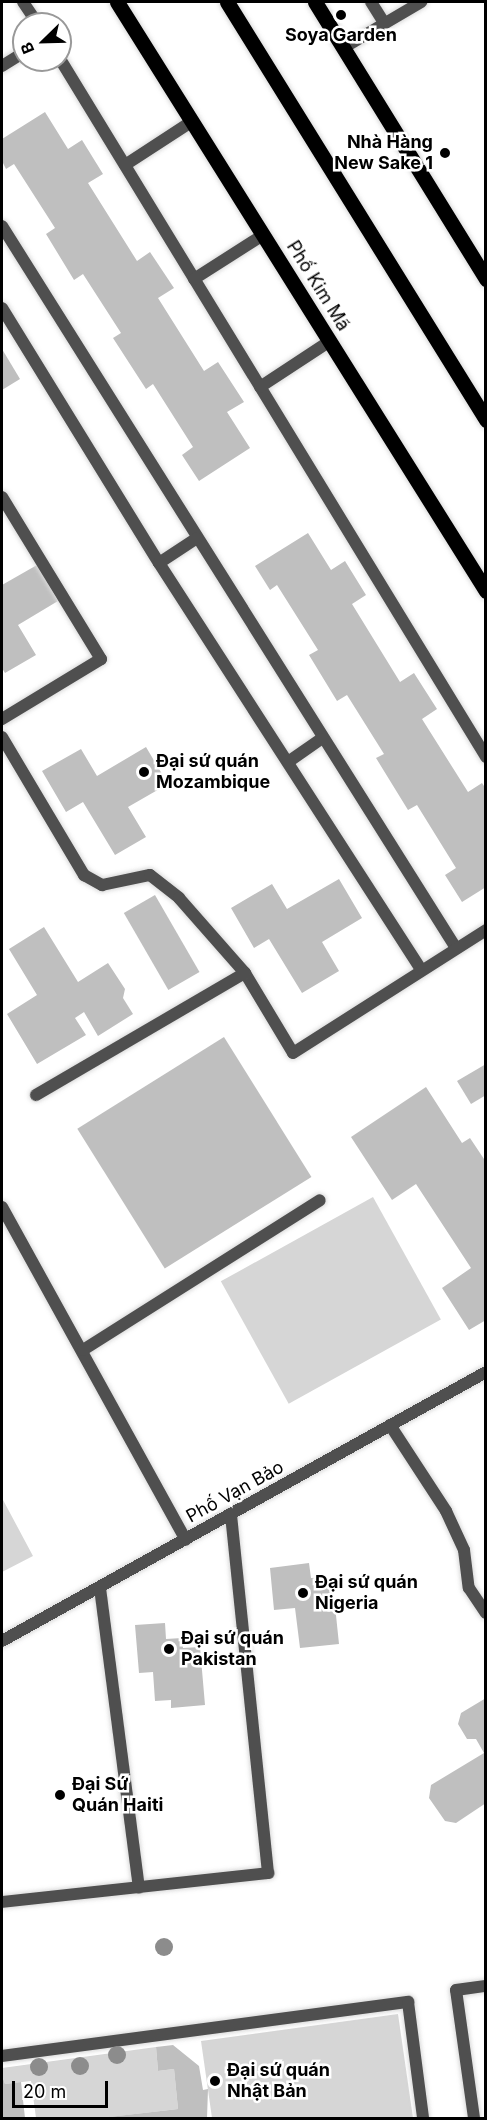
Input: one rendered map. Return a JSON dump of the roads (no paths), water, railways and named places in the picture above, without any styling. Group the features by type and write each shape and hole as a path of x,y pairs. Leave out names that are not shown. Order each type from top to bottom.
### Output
{"main road":[{"name":"Phố Kim Mã","path":"117,2 486,591"},
{"path":"227,2 486,420"},
{"path":"315,2 486,279"}],"street":[{"path":"371,2 384,23"},
{"path":"343,48 421,2"},
{"path":"68,72 486,757"},
{"path":"125,165 191,122"},
{"path":"2,226 321,740 456,948"},
{"path":"195,279 263,235"},
{"path":"2,308 159,563 421,970"},
{"path":"260,387 330,341"},
{"path":"2,497 101,658 2,719"},
{"path":"159,563 197,538"},
{"path":"2,737 84,875 102,885 150,875 179,898 244,973 293,1053 486,930"},
{"path":"288,762 321,740"},
{"path":"36,1095 244,973"},
{"path":"83,1350 320,1200"},
{"path":"2,1207 186,1540"},
{"name":"Phố Vạn Bảo","path":"2,1641 486,1372"},
{"path":"390,1425 446,1511 464,1550 469,1588 486,1613"},
{"path":"2,1902 268,1873 231,1514"},
{"path":"100,1588 139,1887"},
{"path":"474,2118 456,1990 486,1986"},
{"path":"2,2056 408,2002 423,2118"}],"place":[{"name":"Soya Garden","path":"341,15"},
{"name":"Nhà Hàng New Sake 1","path":"445,153"},
{"name":"Đại sứ quán Mozambique","path":"144,772"},
{"name":"Đại sứ quán Nigeria","path":"303,1593"},
{"name":"Đại sứ quán Pakistan","path":"169,1649"},
{"name":"Đại Sứ Quán Haiti","path":"60,1795"},
{"name":"Đại sứ quán Nhật Bản","path":"215,2081"}]}
